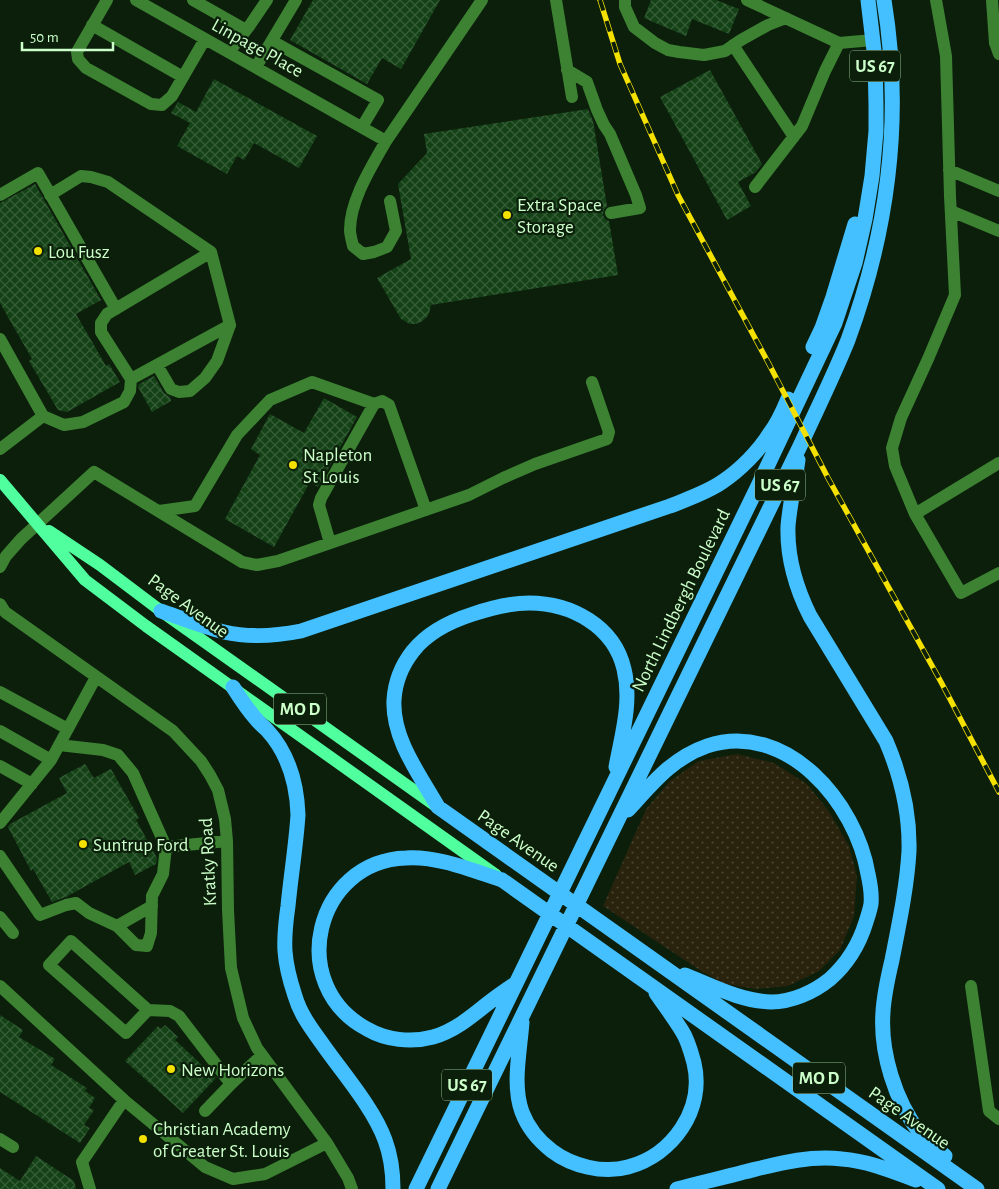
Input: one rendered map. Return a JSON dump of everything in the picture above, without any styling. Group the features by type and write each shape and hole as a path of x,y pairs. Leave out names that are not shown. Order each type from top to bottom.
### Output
{"highway":[{"name":"North Lindbergh Boulevard","path":"416,1189 812,374 835,323 855,263 872,176 876,132 875,59 868,0"},
{"name":"US 67","path":"438,1189 801,444 847,340 874,257 883,213 889,168 893,101 891,57 884,0"},
{"path":"161,611 224,632 239,635 268,636 301,631 670,506 707,491 722,482 762,445 794,388 822,328 850,237 872,176"},
{"path":"801,444 788,527 793,573 802,601 810,616 886,740 894,759 905,798 909,834 908,867 883,1012 886,1057 896,1090 920,1133 982,1189"},
{"path":"438,807 409,758 397,728 394,700 400,674 406,660 414,650 435,631 482,611 514,604 546,604 570,610 589,620 606,634 614,644 624,669 627,684 627,706 611,788"},
{"path":"233,687 255,718 276,742 285,757 296,786 298,800 297,832 287,910 285,950 295,998 302,1014 359,1094 385,1138 392,1168 393,1189"},
{"path":"616,824 656,778 681,759 708,746 726,742 754,743 768,746 795,759 808,768 840,804 862,849 870,882 871,904 862,934 847,962 826,982 813,990 798,996 772,1002 743,998 662,966"},
{"name":"Page Avenue","path":"438,807 977,1189"},
{"path":"507,883 434,860 405,858 378,863 355,876 336,895 323,922 318,949 319,962 322,978 337,1004 358,1025 387,1038 415,1040 433,1037 461,1024 518,981"},
{"name":"Page Avenue","path":"507,883 937,1188"},
{"path":"523,1014 517,1086 519,1103 528,1126 546,1146 557,1155 570,1161 597,1169 611,1170 627,1167 643,1162 656,1154 679,1134 690,1114 696,1094 697,1081 690,1048 683,1032 650,984"},
{"path":"677,1189 784,1162 827,1158 864,1162 937,1188"}],"main road":[{"name":"Page Avenue","path":"0,480 85,580 138,620 507,883"},
{"name":"Page Avenue","path":"38,524 100,565 161,611 438,807"}],"street":[{"path":"106,0 77,52 78,59 86,68 151,104 162,106 172,96 205,39"},
{"path":"193,0 246,30"},
{"path":"228,52 267,0"},
{"path":"256,67 296,0"},
{"path":"390,201 396,231 387,248 362,254 352,246 350,230 354,208 367,175 386,141 482,0"},
{"path":"556,0 572,98"},
{"path":"625,0 625,7 634,27 656,43 668,50 704,55 725,51 768,25 786,18"},
{"path":"747,0 839,43 873,40"},
{"path":"936,0 946,56 955,295 901,418 892,448 895,466 915,514 961,594 999,573"},
{"path":"992,0 996,23 995,43 999,54"},
{"name":"Linpage Place","path":"143,2 386,141"},
{"path":"92,25 183,78"},
{"path":"272,41 378,100 362,127"},
{"path":"755,187 802,126 839,43"},
{"path":"733,45 794,137"},
{"path":"567,70 587,82 597,110 610,134 640,208 611,213"},
{"path":"949,170 999,190"},
{"path":"0,195 38,173 116,309"},
{"path":"50,195 81,176 108,182 211,252 230,325 217,361 206,378 190,391 179,392 171,389 157,365"},
{"path":"951,211 999,231"},
{"path":"0,338 43,416 64,425 84,422 124,402 130,391 131,379 101,332 101,323 107,314 211,252"},
{"path":"131,379 230,325"},
{"path":"159,511 195,506 236,434 270,400 312,382 374,404"},
{"path":"0,567 6,556 20,539 94,472 242,562 257,565 278,562 469,495 536,464 607,439 609,432 592,382"},
{"path":"330,543 319,505 321,498 374,404 382,401 389,405 426,510"},
{"path":"0,448 43,416"},
{"path":"915,514 999,463"},
{"name":"Kratky Road","path":"0,604 5,612 173,730 201,761 210,775 218,790 225,820 231,968 243,1018 257,1048 327,1143 348,1178 352,1189"},
{"path":"3,815 51,760 96,677"},
{"path":"0,692 68,729"},
{"path":"0,732 51,760"},
{"path":"0,856 40,915 76,903 89,913 117,926 136,945 147,946 151,933 152,896 163,874 166,847 133,772 118,755 103,750 59,745"},
{"path":"0,766 32,784"},
{"path":"166,847 227,841"},
{"path":"117,926 152,906"},
{"path":"0,917 12,933"},
{"path":"148,1010 126,1033 49,965 71,941 148,1010 170,1011 179,1016 231,1084"},
{"path":"0,986 124,1100 205,1167 233,1179 265,1174 327,1143"},
{"path":"971,986 989,1110 999,1119"},
{"path":"205,1111 262,1055"},
{"path":"90,1189 82,1162 124,1100"},
{"path":"0,1140 13,1147"}],"shaded area":[{"path":"737,754 774,763 807,784 828,810 849,846 857,876 854,916 840,950 819,971 788,986 756,989 725,984 701,971 603,906 646,809 670,781 699,761"}],"building":[{"path":"313,0 440,0 401,69 382,58 367,84 290,40"},
{"path":"651,0 716,0 739,9 729,34 692,19 686,36 644,18"},
{"path":"710,70 762,164 756,172 738,182 751,206 727,220 660,97"},
{"path":"214,79 317,136 299,168 254,143 244,160 237,156 227,174 177,146 190,123 171,113 178,102 196,112"},
{"path":"588,109 593,121 607,206 603,215 609,221 618,275 431,305 429,314 421,322 410,324 401,319 377,278 411,259 398,184 427,153 424,134"},
{"name":"Lou Fusz","path":"35,184 101,300 76,314 106,366 109,364 120,382 67,412 58,410 29,361 32,359 0,303 0,203"},
{"path":"154,376 171,401 152,412 138,387 139,384"},
{"name":"Napleton St Louis","path":"324,398 357,417 318,487 310,482 274,547 225,519 260,455 251,449 270,414 304,433"},
{"name":"Suntrup Ford","path":"85,764 94,778 111,769 139,818 136,820 157,858 156,864 135,875 129,862 66,897 52,902 33,869 31,871 8,827 10,824 67,793 59,778"},
{"path":"0,1015 23,1030 19,1037 55,1059 51,1065 87,1088 85,1091 95,1098 89,1108 94,1110 84,1125 90,1128 80,1143 0,1092"},
{"name":"New Horizons","path":"165,1025 178,1037 175,1040 216,1078 183,1113 125,1061 158,1026 161,1029"},
{"path":"36,1156 74,1181 76,1189 0,1189 0,1168 20,1181"}],"railway":[{"path":"600,0 620,64 678,195 828,478 941,682 999,792"}],"place":[{"name":"Extra Space Storage","path":"507,215"},
{"name":"Lou Fusz","path":"38,251"},
{"name":"Napleton St Louis","path":"293,465"},
{"name":"Suntrup Ford","path":"83,844"},
{"name":"New Horizons","path":"171,1069"},
{"name":"Christian Academy of Greater St. Louis","path":"143,1139"}]}
